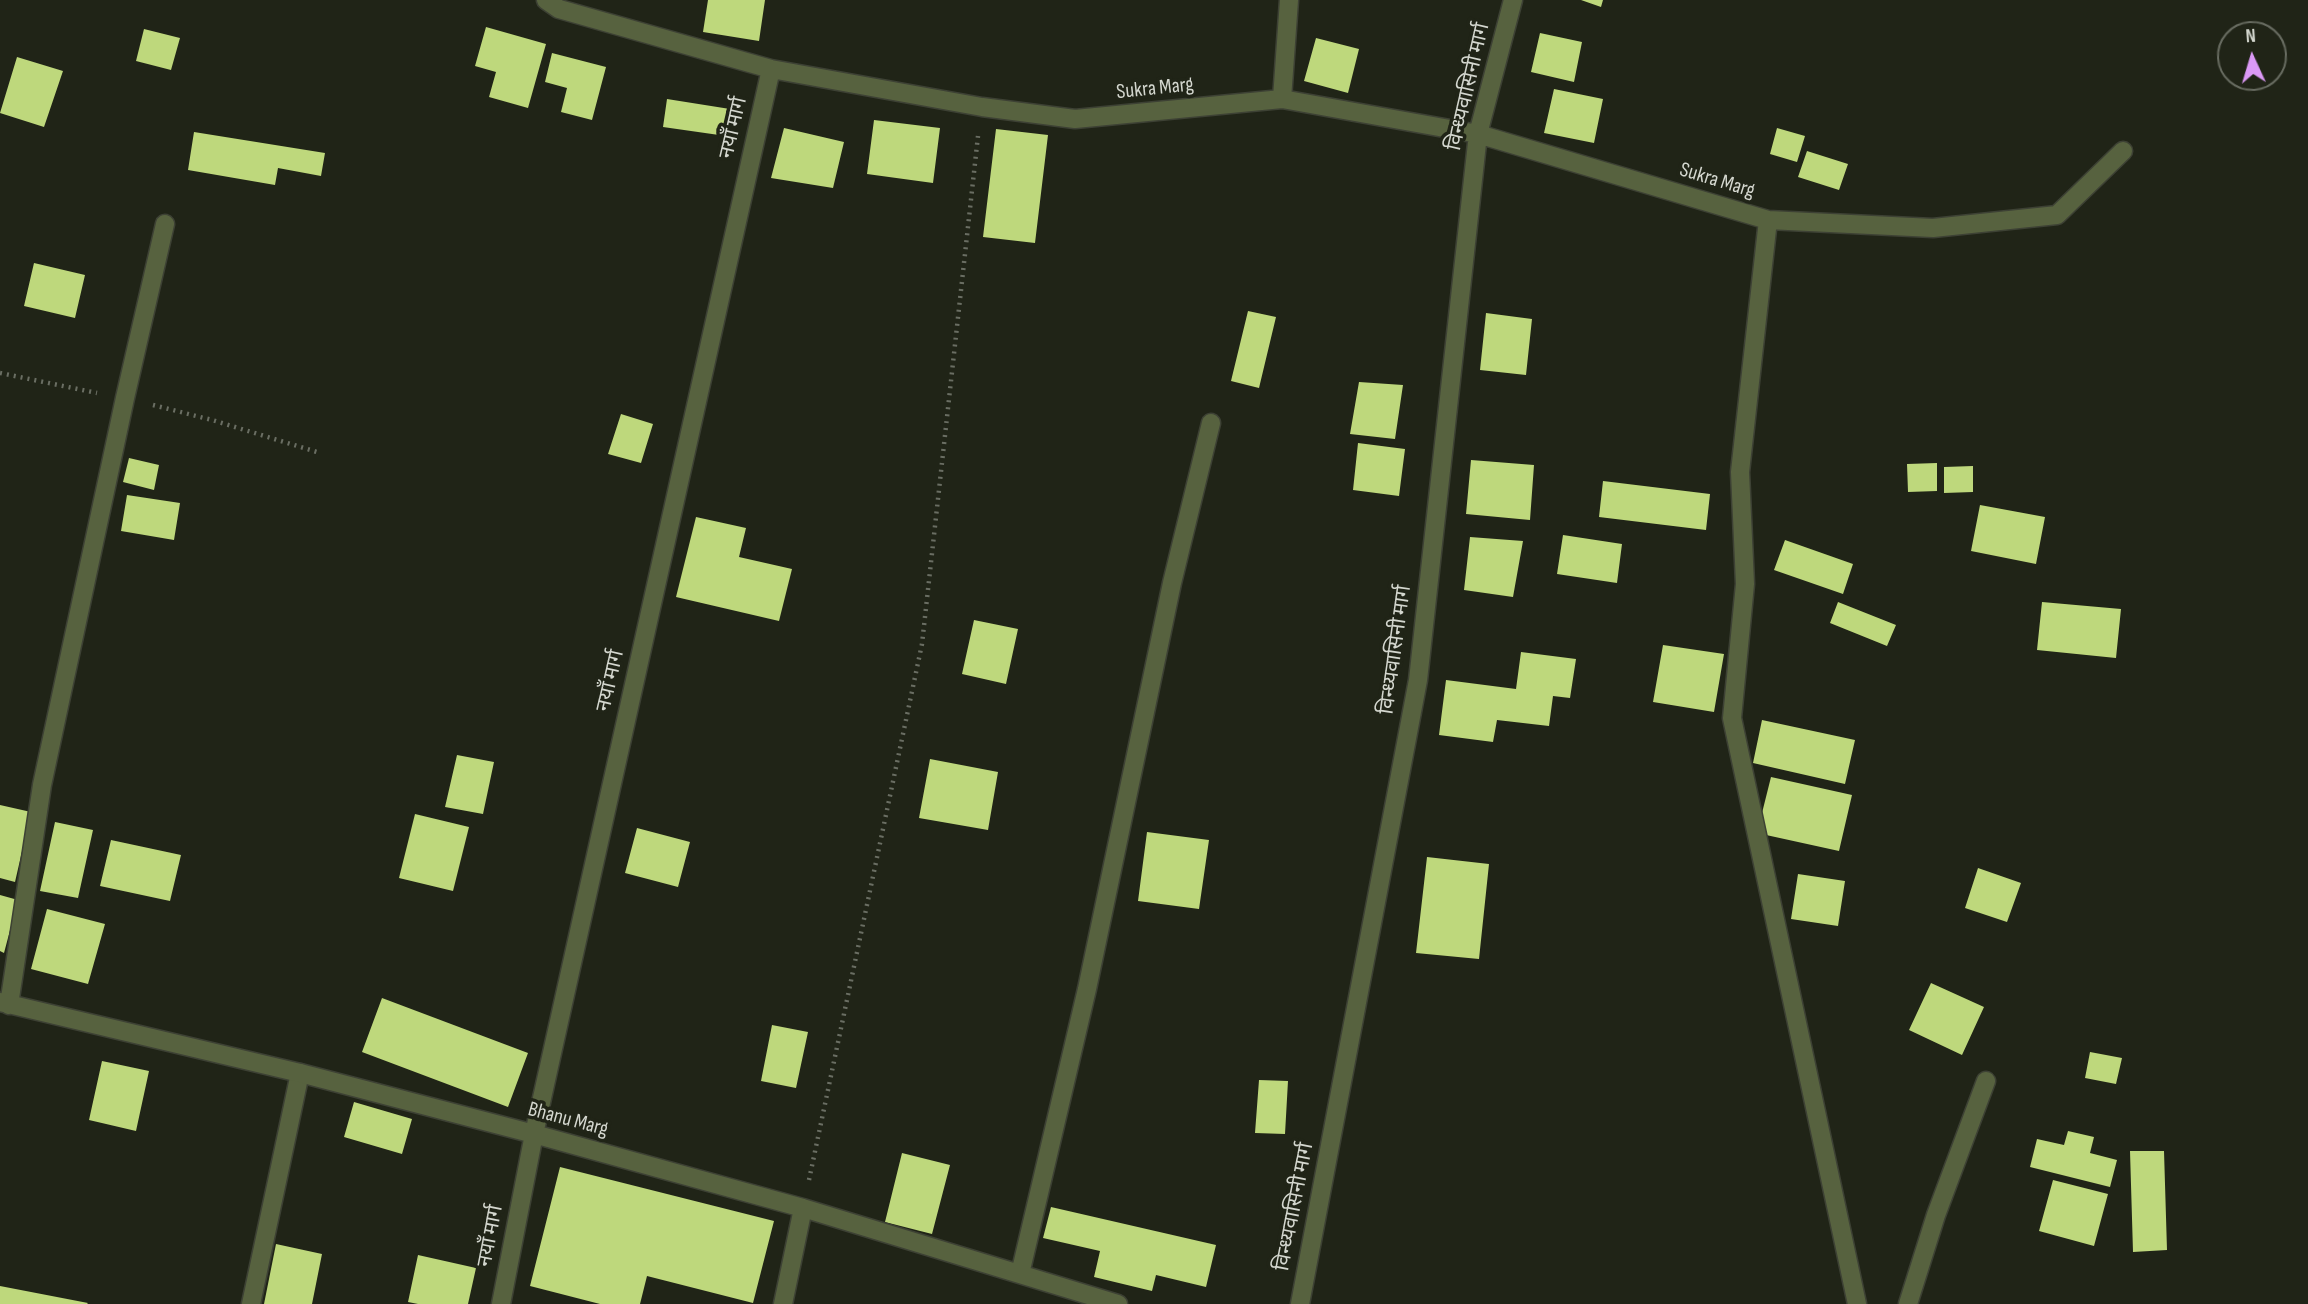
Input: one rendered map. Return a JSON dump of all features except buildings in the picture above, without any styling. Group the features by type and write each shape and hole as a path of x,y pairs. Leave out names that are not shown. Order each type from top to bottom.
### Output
{"street":[{"name":"Sukra Marg","path":"546,0 559,9 771,69 982,107 1075,119 1282,99 1478,134 1768,220 1933,229 2057,215 2123,151"},
{"path":"1282,99 1289,0"},
{"name":"विन्ध्यवासिनी मार्ग","path":"1300,1304 1418,680 1478,134 1513,0"},
{"name":"नयाँ मार्ग","path":"501,1304 534,1134 771,69"},
{"path":"1768,220 1740,472 1745,584 1732,719 1857,1304"},
{"path":"4,1003 42,785 165,223"},
{"path":"1020,1274 1090,975 1172,583 1211,423"},
{"name":"Bhanu Marg","path":"4,1003 300,1073 534,1134 803,1208 1118,1304"},
{"path":"251,1304 300,1073"},
{"path":"1908,1304 1936,1215 1986,1081"},
{"path":"783,1304 803,1208"}],"path":[{"path":"803,1208 922,644 982,107"},
{"path":"0,373 125,398 212,420 317,452"}]}
